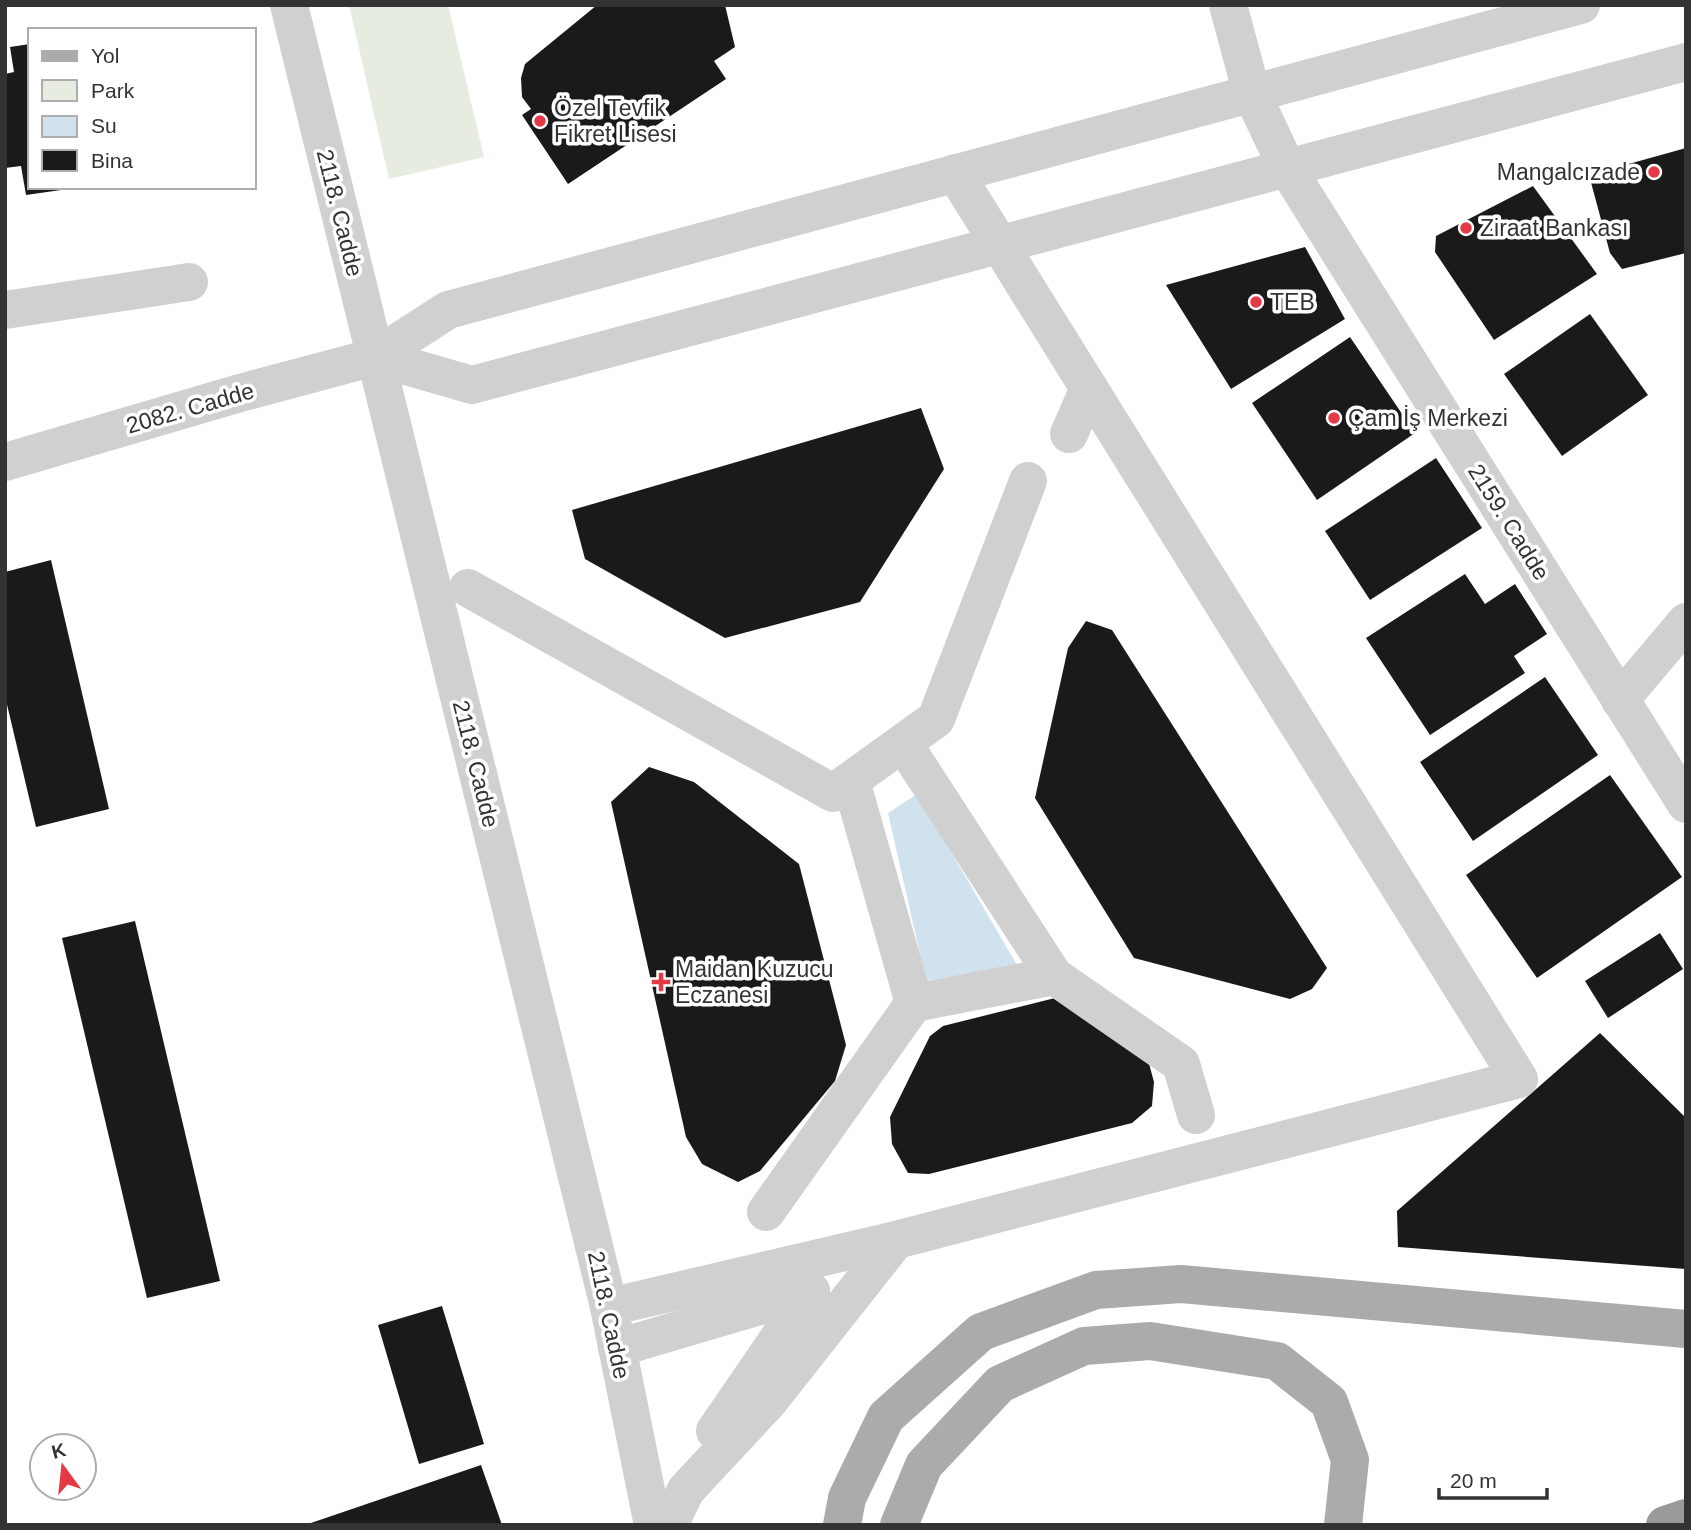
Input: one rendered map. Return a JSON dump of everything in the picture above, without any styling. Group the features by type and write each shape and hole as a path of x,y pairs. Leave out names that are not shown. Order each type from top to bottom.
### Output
{"highway":[{"path":"1665,1525 1686,1518"}],"main road":[{"path":"842,1525 847,1498 886,1417 981,1332 1096,1290 1181,1284 1686,1329"},
{"path":"899,1525 924,1465 1000,1384 1084,1346 1150,1341 1276,1361 1329,1402 1350,1460 1343,1525"}],"street":[{"name":"2118. Cadde","path":"289,5 609,1307 653,1525"},
{"name":"2159. Cadde","path":"1227,5 1252,94 1287,168 1686,804"},
{"path":"376,357 448,310 1581,5"},
{"path":"376,357 472,385 1686,62"},
{"path":"609,1307 896,1240 1519,1079 955,173"},
{"path":"5,310 189,282"},
{"name":"2082. Cadde","path":"5,462 228,396 376,357"},
{"path":"1069,434 1089,388"},
{"path":"468,589 833,793 936,719 1028,481"},
{"path":"1620,700 1686,622"},
{"path":"903,743 1054,976 1181,1064 1196,1115"},
{"path":"851,780 914,1003"},
{"path":"766,1212 914,1003 1054,976"},
{"path":"686,1490 769,1401 896,1240"},
{"path":"617,1348 811,1291 780,1340 720,1422 669,1525"}],"green space":[{"path":"349,5 448,5 484,157 389,179"}],"water":[{"path":"917,794 1017,965 926,981 888,813"}],"building":[{"path":"597,5 725,5 735,47 714,61 726,79 568,184 522,115 531,109 522,97 521,78 525,64"},
{"path":"28,44 28,189 68,189 26,195 21,166 5,168 5,74 14,72 10,47"},
{"path":"1686,148 1686,253 1622,269 1610,253 1589,175"},
{"path":"1533,186 1597,274 1494,340 1435,252 1436,236"},
{"name":"TEB","path":"1305,247 1345,319 1231,389 1166,285"},
{"path":"1590,314 1648,395 1562,456 1504,374"},
{"name":"Çam İş Merkezi","path":"1350,337 1415,433 1317,500 1252,403"},
{"path":"921,408 944,469 860,602 725,638 585,559 572,510"},
{"path":"1436,458 1482,528 1370,600 1325,531"},
{"path":"51,560 109,809 36,827 5,696 5,572"},
{"path":"1465,574 1485,604 1515,584 1547,634 1514,656 1525,673 1430,735 1366,638"},
{"path":"1086,621 1112,630 1327,968 1312,989 1290,999 1134,958 1035,798 1068,648"},
{"path":"1545,677 1598,755 1473,841 1420,762"},
{"path":"649,767 694,782 799,864 846,1045 835,1081 760,1171 738,1182 702,1164 686,1137 611,802"},
{"path":"1610,775 1682,877 1537,978 1466,875"},
{"path":"135,921 220,1281 147,1298 62,938"},
{"path":"1660,933 1683,969 1608,1018 1585,981"},
{"path":"1055,998 1145,1049 1154,1082 1152,1106 1132,1123 929,1174 908,1173 892,1144 890,1117 930,1036 943,1026"},
{"path":"1600,1033 1686,1118 1686,1269 1398,1247 1397,1211"},
{"path":"442,1306 484,1444 419,1464 378,1325"},
{"path":"481,1465 502,1525 308,1525 308,1524"}],"place":[{"name":"Özel Tevfik Fikret Lisesi","path":"540,121"},
{"name":"Mangalcızade","path":"1654,172"},
{"name":"Ziraat Bankası","path":"1466,228"},
{"name":"TEB","path":"1256,302"},
{"name":"Çam İş Merkezi","path":"1334,418"},
{"name":"Maidan Kuzucu Eczanesi","path":"661,982"}]}
